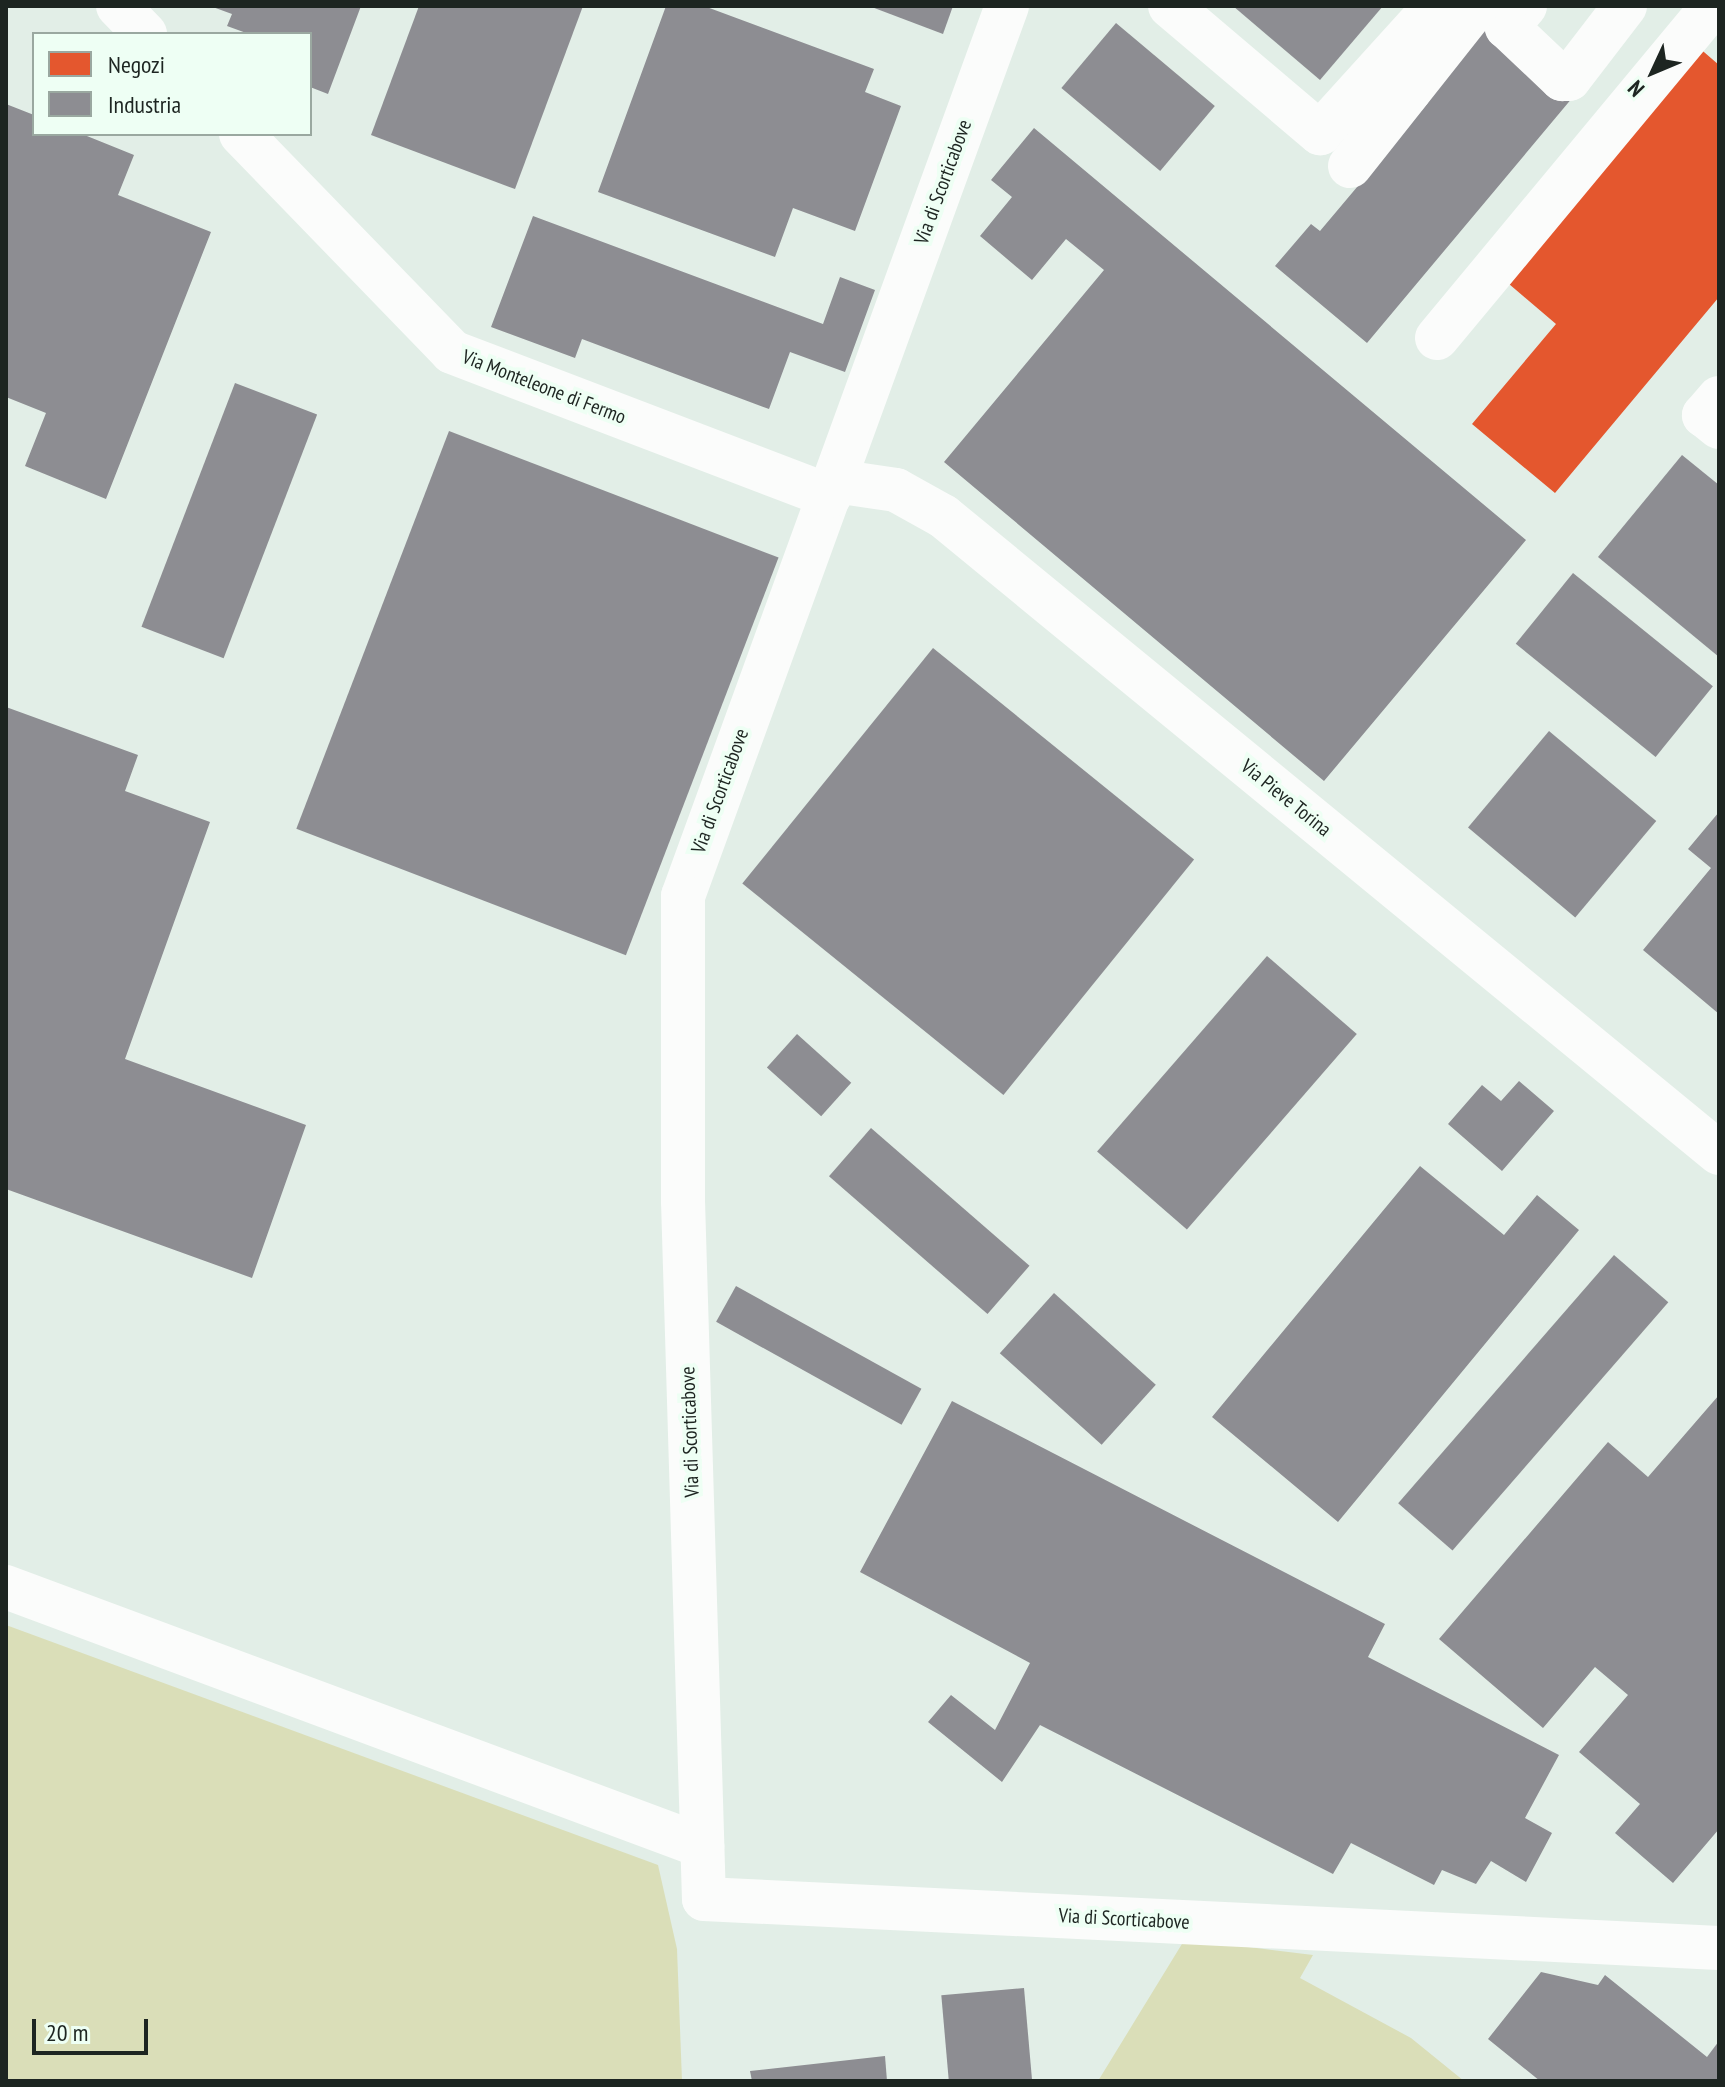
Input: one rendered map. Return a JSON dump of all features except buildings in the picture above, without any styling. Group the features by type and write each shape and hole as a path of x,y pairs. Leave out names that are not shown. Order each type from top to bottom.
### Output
{"street":[{"path":"118,6 143,32"},
{"name":"Via di Scorticabove","path":"1007,6 683,896 683,1201 704,1899 1719,1948"},
{"path":"1170,6 1320,133 1435,6"},
{"path":"1350,166 1497,11 1554,74 1569,79 1625,6"},
{"path":"1437,338 1713,6"},
{"name":"Via Monteleone di Fermo","path":"243,136 452,352 832,488"},
{"path":"1719,398 1704,415 1719,427"},
{"name":"Via Pieve Torina","path":"832,488 896,490 943,516 1719,1153"},
{"path":"6,1587 702,1846"}],"green space":[{"path":"6,1625 658,1865 677,1949 682,2081 6,2081"},
{"path":"1185,1939 1313,1955 1300,1978 1411,2038 1464,2081 1098,2081"}]}
